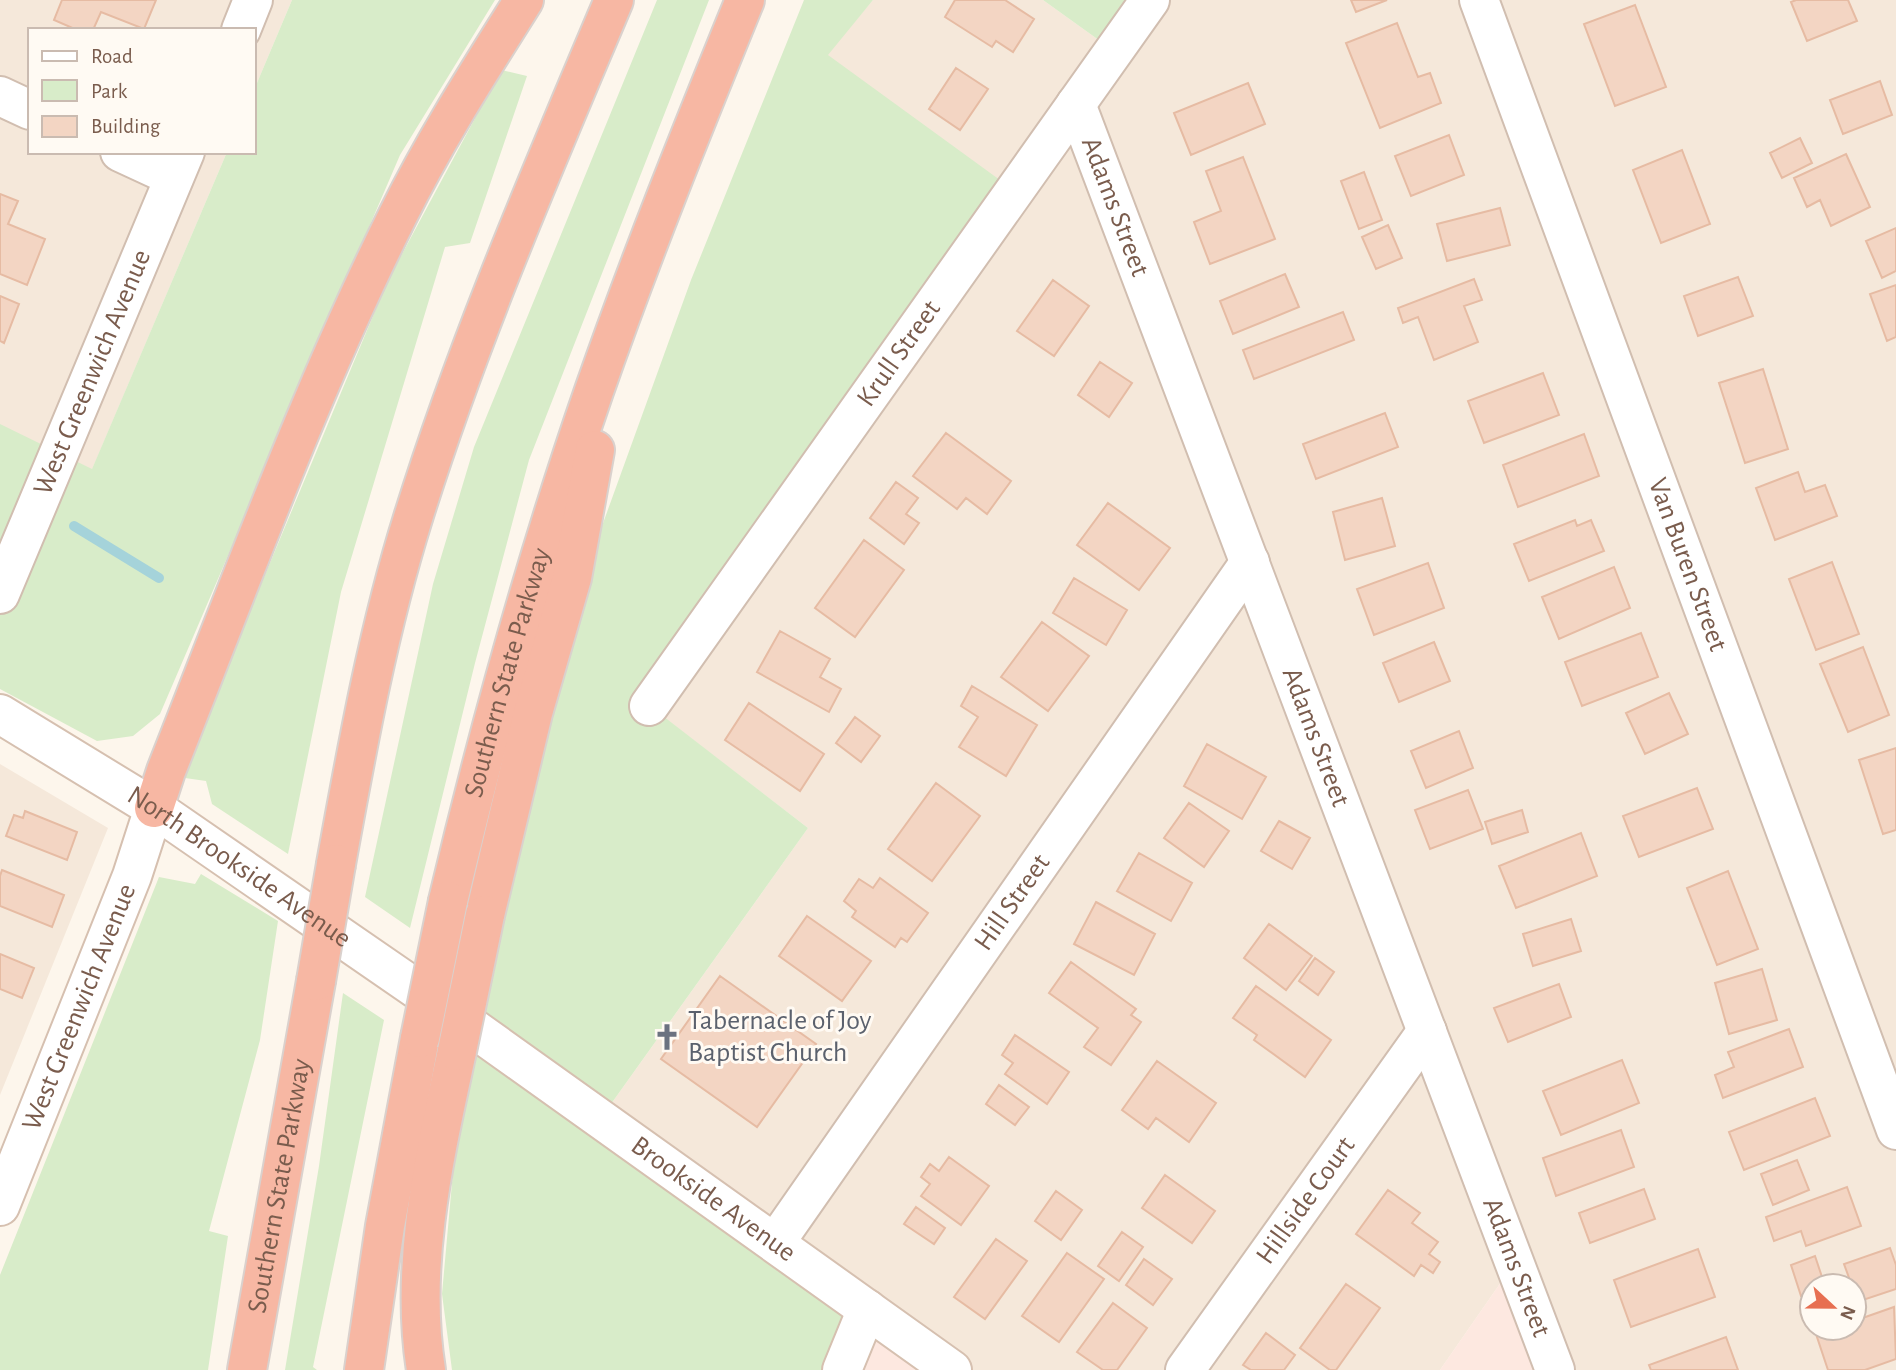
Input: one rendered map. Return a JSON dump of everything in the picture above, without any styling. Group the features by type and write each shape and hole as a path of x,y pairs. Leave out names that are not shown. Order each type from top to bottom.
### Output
{"highway":[{"path":"154,808 166,771 310,411 367,279 427,162 524,0"},
{"name":"Southern State Parkway","path":"247,1370 336,864 383,635 423,486 466,362 614,0"},
{"name":"Southern State Parkway","path":"365,1370 385,1226 420,1038 448,901 479,770 519,626 574,449 687,142 744,0"},
{"path":"426,1370 421,1302 426,1215 465,1039 485,915 533,713 572,578 617,327"}],"street":[{"path":"242,28 253,0"},
{"name":"Krull Street","path":"649,706 1150,0"},
{"name":"Van Buren Street","path":"1479,0 1896,1130"},
{"path":"0,96 28,109"},
{"name":"Adams Street","path":"1076,104 1555,1370"},
{"path":"129,154 179,165"},
{"name":"West Greenwich Avenue","path":"0,594 179,165"},
{"name":"Hill Street","path":"775,1243 1250,562"},
{"name":"North Brookside Avenue","path":"0,714 154,808 465,1039"},
{"name":"West Greenwich Avenue","path":"0,1206 132,876 154,808"},
{"name":"Hillside Court","path":"1185,1370 1427,1031"},
{"name":"Brookside Avenue","path":"465,1039 775,1243 952,1370"},
{"path":"842,1370 867,1309"}],"shaded area":[{"path":"0,0 292,0 256,85 256,28 28,28 28,154 226,154 45,580 0,568"},
{"path":"873,0 1043,0 1114,51 1150,0 1896,0 1896,1370 1556,1370 1515,1262 1440,1370 952,1370 601,1118 808,828 649,706 827,54"},
{"path":"0,764 108,828 0,1095"},
{"path":"1515,1262 1556,1370 1440,1370"},
{"path":"867,1309 952,1370 842,1370"}],"green space":[{"path":"292,0 495,0 400,155 160,714 133,736 97,741 0,689 0,424 92,469 226,154 256,154 256,85"},
{"path":"657,0 709,0 529,460 475,663 410,928 365,897 433,584 474,447"},
{"path":"804,0 873,0 828,55 1015,191 650,706 808,828 601,1118 867,1309 842,1370 452,1370 442,1294 462,1072 564,631 691,280"},
{"path":"1043,0 1150,0 1114,51"},
{"path":"501,70 527,76 470,243 445,247 341,592 288,854 212,804 206,781 185,778 257,594 388,280"},
{"path":"201,874 278,921 260,1040 209,1231 228,1236 208,1370 0,1370 0,1275 159,877 195,884"},
{"path":"343,993 384,1020 313,1367 317,1370 285,1370 319,1166"}],"building":[{"path":"62,0 156,0 144,28 101,12 94,28 72,28 54,20"},
{"path":"955,0 1005,0 1034,19 1013,52 996,41 992,47 945,17"},
{"path":"1351,0 1387,0 1356,12"},
{"path":"1848,0 1857,21 1807,41 1791,2"},
{"path":"1635,5 1666,87 1615,106 1584,24"},
{"path":"1397,23 1418,77 1430,73 1441,103 1380,128 1346,43"},
{"path":"956,68 988,89 960,130 929,109"},
{"path":"1880,81 1892,115 1843,134 1830,100"},
{"path":"1248,83 1265,124 1191,155 1174,113"},
{"path":"1449,135 1464,175 1411,196 1395,156"},
{"path":"1800,138 1812,163 1782,178 1770,153"},
{"path":"1682,150 1710,224 1661,243 1633,170"},
{"path":"1846,154 1870,207 1831,226 1820,200 1807,207 1794,178"},
{"path":"1243,157 1275,239 1210,264 1194,222 1221,211 1206,171"},
{"path":"1364,172 1382,220 1359,229 1341,181"},
{"path":"0,194 18,201 8,224 45,239 27,285 0,274"},
{"path":"1500,208 1510,245 1447,261 1437,224"},
{"path":"1388,225 1402,258 1376,269 1362,237"},
{"path":"1896,228 1896,271 1882,278 1866,241"},
{"path":"1285,274 1299,307 1233,334 1220,301"},
{"path":"1738,277 1753,316 1698,336 1684,296"},
{"path":"1474,279 1482,300 1464,306 1478,342 1434,360 1418,317 1403,323 1398,308"},
{"path":"1053,280 1089,306 1054,356 1017,331"},
{"path":"1896,285 1896,337 1887,341 1870,294"},
{"path":"0,296 19,304 4,343 0,341"},
{"path":"1343,312 1354,340 1254,379 1243,350"},
{"path":"1100,362 1132,383 1109,417 1078,395"},
{"path":"1763,369 1788,449 1745,463 1719,383"},
{"path":"1543,373 1559,415 1484,443 1468,401"},
{"path":"1385,413 1398,447 1316,479 1303,444"},
{"path":"946,433 1011,481 987,514 966,498 957,509 913,476"},
{"path":"1584,434 1599,476 1518,507 1503,465"},
{"path":"1798,472 1805,492 1825,485 1837,516 1775,540 1756,488"},
{"path":"896,482 918,498 906,514 919,523 904,544 870,518"},
{"path":"1382,498 1395,546 1345,560 1333,512"},
{"path":"1108,503 1170,548 1139,590 1077,545"},
{"path":"1575,520 1577,526 1591,520 1604,551 1529,581 1514,544"},
{"path":"864,540 904,570 855,637 815,608"},
{"path":"1832,562 1859,634 1816,650 1789,579"},
{"path":"1428,563 1444,608 1374,635 1357,589"},
{"path":"1614,567 1630,608 1559,639 1542,597"},
{"path":"1074,578 1127,610 1106,645 1053,613"},
{"path":"1042,622 1089,656 1048,711 1001,677"},
{"path":"780,631 830,659 820,677 841,689 829,712 757,672"},
{"path":"1641,633 1658,677 1582,706 1565,662"},
{"path":"1434,642 1450,681 1399,702 1383,663"},
{"path":"1863,647 1889,715 1848,732 1820,664"},
{"path":"972,686 1037,725 1006,776 959,747 978,717 961,706"},
{"path":"1669,693 1688,734 1645,754 1626,713"},
{"path":"749,703 824,754 800,791 725,740"},
{"path":"855,717 880,736 861,762 836,743"},
{"path":"1459,731 1473,768 1426,788 1411,751"},
{"path":"1207,744 1266,777 1242,819 1184,786"},
{"path":"1896,748 1896,830 1883,834 1859,760"},
{"path":"936,783 980,816 932,881 888,849"},
{"path":"1697,788 1713,829 1639,857 1623,816"},
{"path":"1468,790 1483,829 1430,849 1415,810"},
{"path":"1189,803 1229,831 1204,867 1164,838"},
{"path":"1522,810 1528,832 1492,844 1485,822"},
{"path":"25,811 77,832 67,860 6,836 14,815 23,818"},
{"path":"1279,821 1310,838 1292,869 1261,851"},
{"path":"1581,833 1597,876 1516,908 1499,866"},
{"path":"1139,853 1192,883 1171,921 1117,891"},
{"path":"2,870 64,895 52,927 0,906"},
{"path":"1728,871 1758,949 1717,965 1687,888"},
{"path":"880,878 928,913 907,942 901,938 895,947 852,917 856,911 844,901 859,879 873,888"},
{"path":"1096,902 1155,934 1134,975 1074,944"},
{"path":"807,916 871,961 842,1001 779,956"},
{"path":"1571,919 1581,951 1533,966 1523,934"},
{"path":"1269,924 1312,956 1286,990 1244,958"},
{"path":"0,954 34,968 22,998 0,989"},
{"path":"1315,958 1334,972 1318,995 1299,981"},
{"path":"1071,962 1136,1009 1131,1015 1141,1022 1111,1065 1084,1047 1098,1028 1049,993"},
{"path":"1762,969 1777,1020 1729,1034 1715,983"},
{"path":"720,976 816,1044 757,1127 661,1059"},
{"path":"1559,984 1571,1017 1508,1042 1494,1008"},
{"path":"1256,986 1331,1040 1305,1077 1254,1040 1257,1035 1233,1018"},
{"path":"1789,1029 1803,1067 1723,1098 1715,1075 1734,1067 1728,1052"},
{"path":"1015,1035 1069,1072 1047,1104 1005,1074 1013,1063 1002,1055"},
{"path":"1622,1060 1639,1103 1561,1135 1543,1091"},
{"path":"1157,1061 1216,1103 1189,1142 1156,1118 1148,1129 1122,1110"},
{"path":"999,1085 1029,1107 1015,1125 986,1104"},
{"path":"1815,1098 1830,1136 1744,1170 1729,1132"},
{"path":"1621,1130 1634,1167 1556,1196 1543,1158"},
{"path":"949,1157 989,1186 961,1225 921,1196 930,1184 921,1177 930,1164 939,1171"},
{"path":"1797,1160 1809,1190 1773,1205 1761,1174"},
{"path":"1165,1175 1215,1211 1192,1243 1142,1208"},
{"path":"1847,1187 1861,1226 1806,1246 1801,1231 1774,1241 1766,1217"},
{"path":"1644,1189 1655,1219 1590,1243 1579,1213"},
{"path":"1388,1190 1420,1213 1412,1223 1438,1242 1429,1254 1440,1262 1433,1273 1421,1265 1414,1276 1356,1234"},
{"path":"1056,1191 1082,1210 1061,1240 1035,1221"},
{"path":"916,1207 945,1228 934,1244 904,1224"},
{"path":"1122,1232 1143,1247 1119,1281 1098,1266"},
{"path":"996,1239 1027,1261 985,1319 954,1297"},
{"path":"1890,1248 1896,1265 1896,1289 1868,1298 1868,1272 1847,1272 1844,1264"},
{"path":"1698,1249 1715,1297 1631,1327 1614,1280"},
{"path":"1067,1253 1104,1279 1059,1342 1022,1316"},
{"path":"1815,1256 1820,1272 1798,1272 1798,1287 1791,1265"},
{"path":"1144,1259 1172,1279 1153,1305 1126,1285"},
{"path":"1346,1284 1380,1308 1336,1370 1330,1370 1300,1348"},
{"path":"1113,1303 1147,1328 1117,1370 1103,1370 1077,1352"},
{"path":"1894,1307 1896,1359 1865,1370 1828,1370 1819,1342 1868,1342 1868,1316"},
{"path":"1266,1333 1295,1355 1284,1370 1251,1370 1243,1365"},
{"path":"1726,1337 1738,1370 1651,1370 1649,1365"}],"waterway":[{"path":"74,526 159,578"}],"place":[{"name":"Tabernacle of Joy Baptist Church","path":"667,1037"}]}
